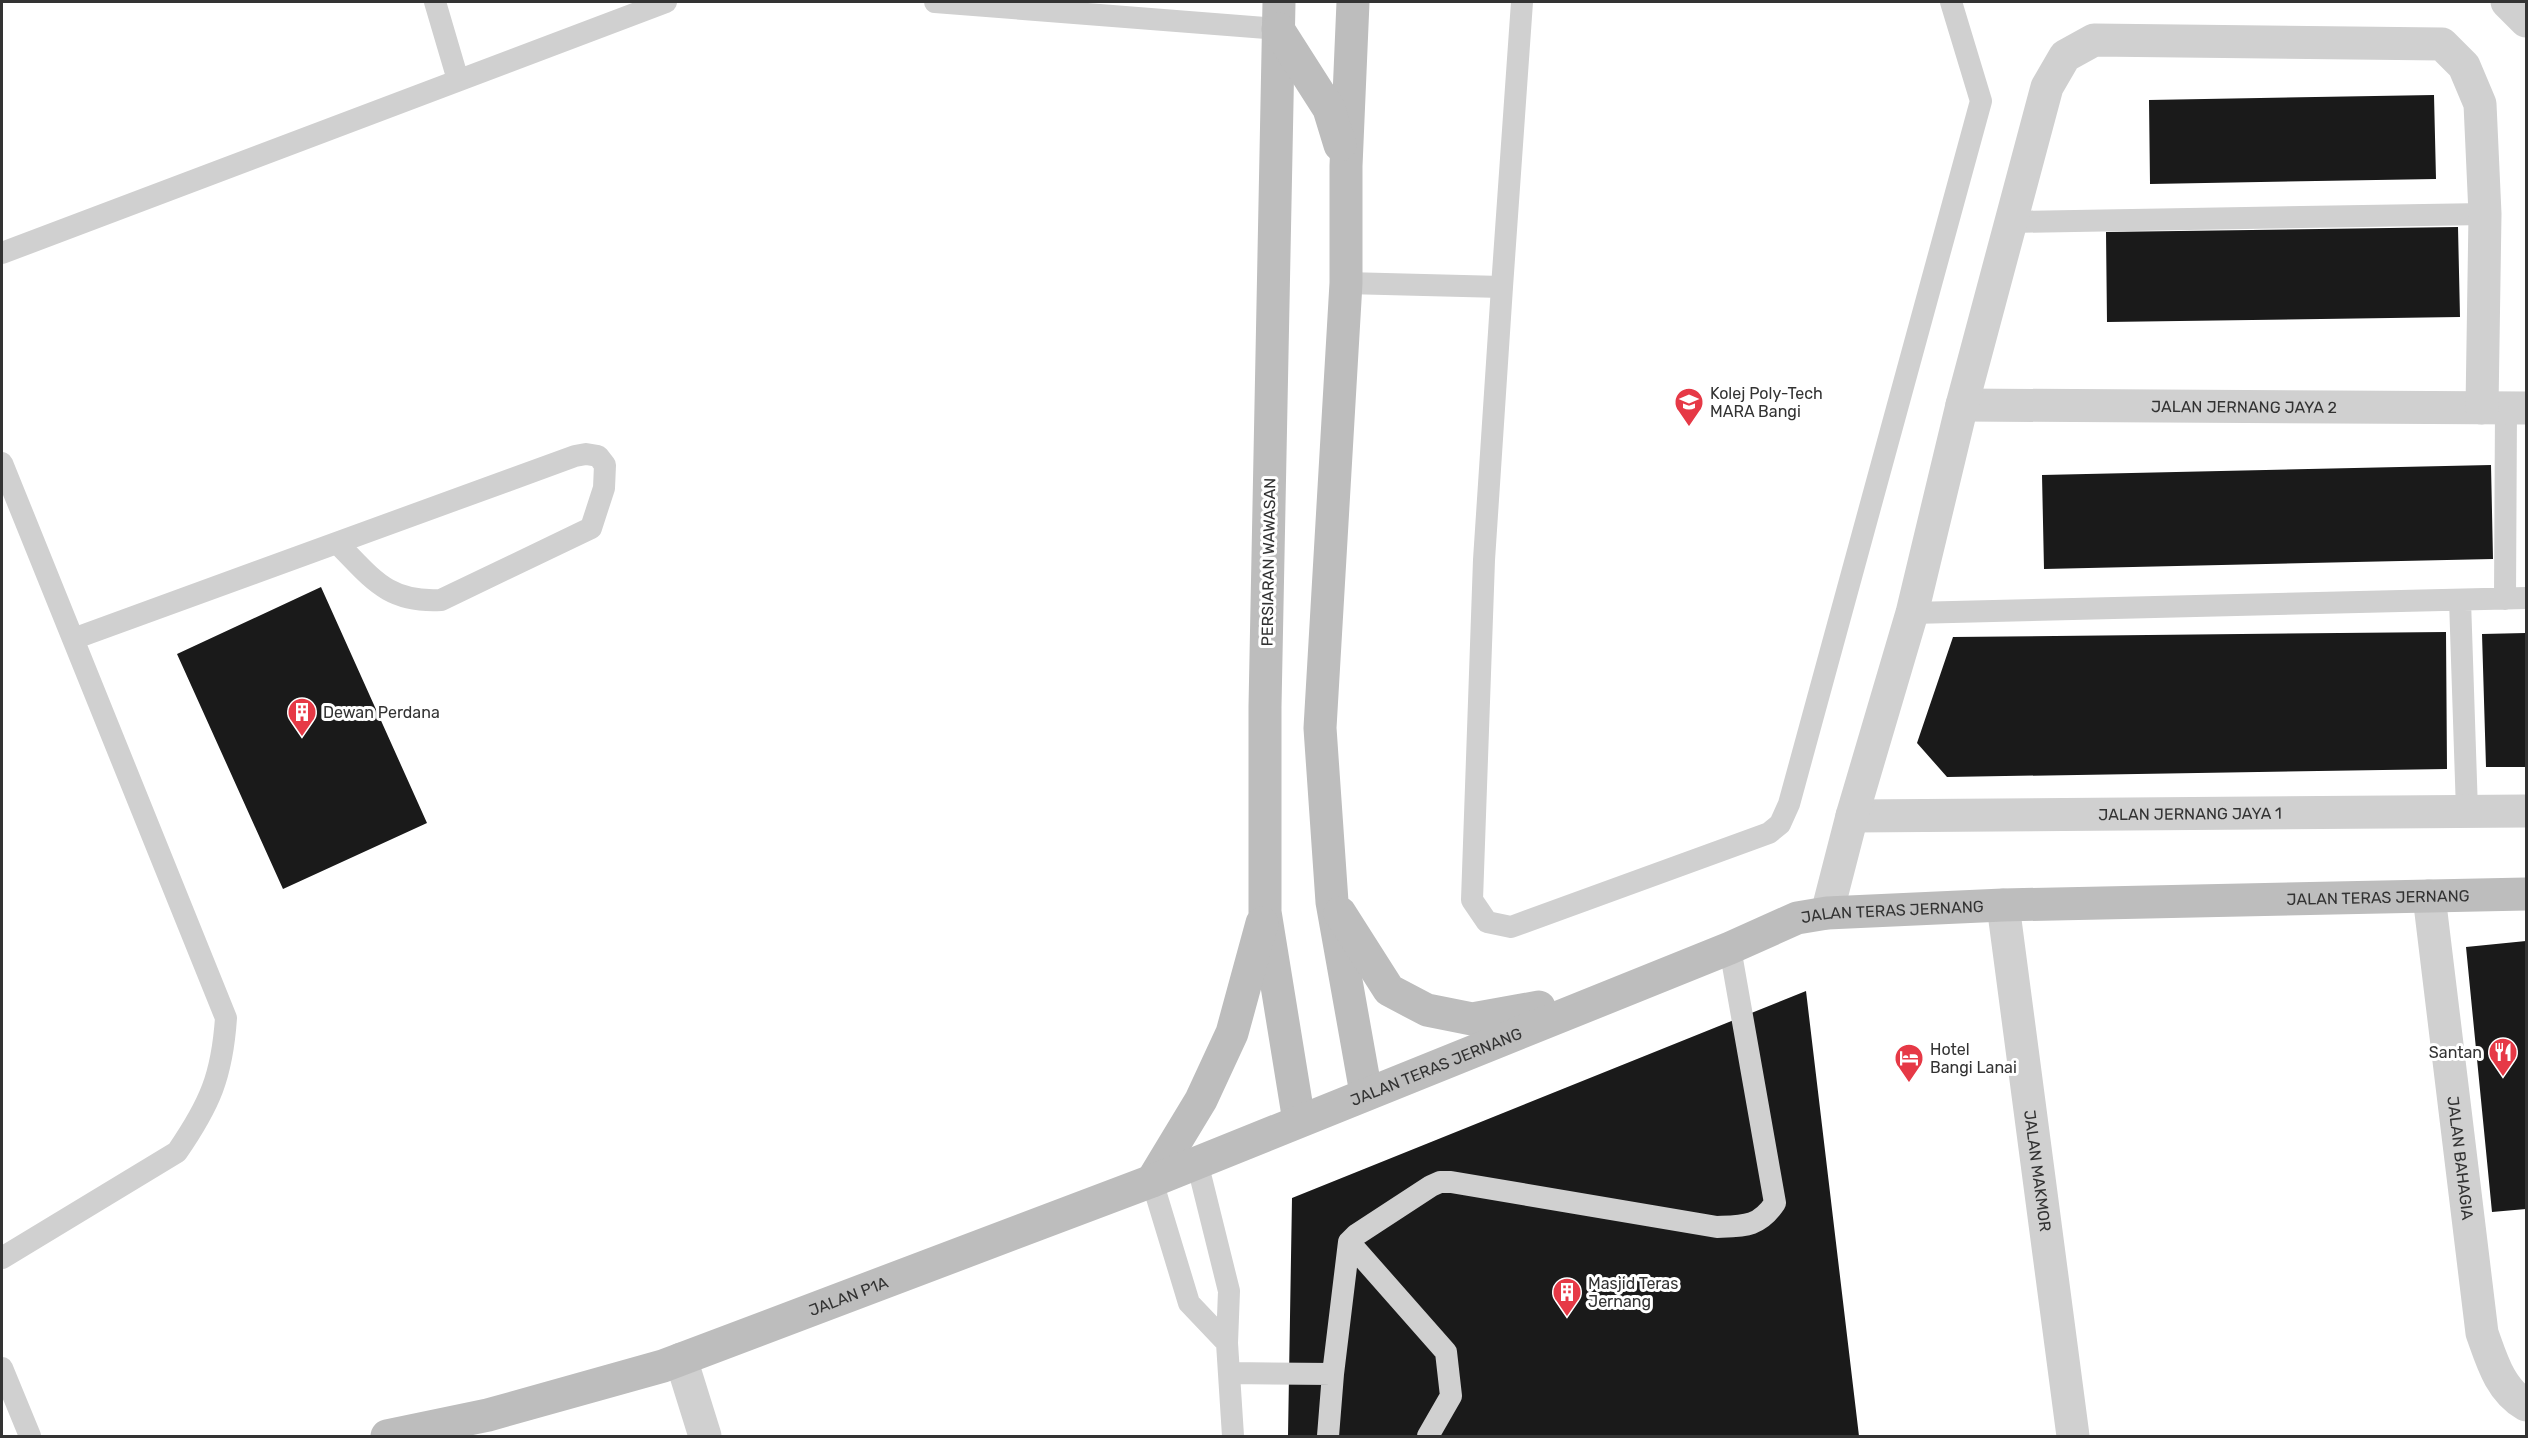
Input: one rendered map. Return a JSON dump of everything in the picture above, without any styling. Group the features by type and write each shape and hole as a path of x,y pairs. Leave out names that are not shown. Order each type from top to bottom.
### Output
{"main road":[{"path":"1302,2 1279,15 1329,109 1346,166"},
{"path":"1353,2 1346,166 1346,283 1320,728 1332,902 1366,1093"},
{"name":"PERSIARAN WAWASAN","path":"1279,15 1265,707 1265,912 1299,1121"},
{"name":"JALAN TERAS JERNANG","path":"1299,1121 1730,948 1797,918 1827,913 2003,905 2526,894"},
{"path":"1332,902 1389,990 1428,1010 1473,1020 1606,996"},
{"path":"1152,1181 1201,1100 1232,1033 1265,912"},
{"name":"JALAN P1A","path":"387,1437 450,1430 488,1415 663,1366 1152,1181 1299,1121"}],"street":[{"path":"2507,2 2526,21"},
{"path":"1827,913 1852,816 1912,614 1962,405 2047,87 2065,56 2094,40 2442,44 2464,66 2480,104 2485,214 2505,408"},
{"name":"JALAN JERNANG JAYA 2","path":"1962,405 2505,408"},
{"name":"JALAN JERNANG JAYA 1","path":"1852,816 2526,811"},
{"name":"JALAN BAHAGIA","path":"2429,896 2482,1333 2496,1370 2514,1398 2526,1405"},
{"name":"JALAN MAKMOR","path":"2003,905 2073,1437"},
{"path":"681,1359 705,1437"}],"lane":[{"path":"435,2 458,80"},
{"path":"2,253 666,2"},
{"path":"935,2 1279,15"},
{"path":"1522,2 1484,560 1472,900 1487,922 1511,927 1768,833 1780,824 1790,804 1982,101 1951,2"},
{"path":"2011,222 2485,214"},
{"path":"1346,283 1502,287"},
{"path":"1912,614 2516,599 2505,408"},
{"path":"73,639 575,456 586,454 598,456 605,465 604,488 591,528 441,600 424,601 399,596 380,586 337,543"},
{"path":"2,464 226,1018 223,1054 214,1089 196,1124 177,1152 2,1258"},
{"path":"2460,600 2467,811"},
{"path":"1328,1437 1349,1242 1356,1235 1440,1182 1717,1227 1750,1224 1766,1218 1775,1203 1730,948"},
{"path":"1197,1162 1229,1291 1227,1343 1233,1437"},
{"path":"1152,1181 1189,1302 1227,1343"},
{"path":"1349,1242 1446,1352 1451,1396 1428,1437"},
{"path":"2,1368 30,1437"},
{"path":"1229,1372 1333,1374"}],"building":[{"path":"2434,95 2436,179 2150,184 2149,100"},
{"path":"2458,227 2460,317 2107,322 2106,232"},
{"path":"2491,465 2493,559 2044,569 2042,475"},
{"name":"Dewan Perdana","path":"321,587 427,823 283,889 177,654"},
{"path":"2446,632 2447,769 1947,777 1917,743 1953,637"},
{"path":"2526,633 2526,767 2486,767 2482,634"},
{"name":"Santan","path":"2526,941 2526,1209 2492,1212 2466,947"},
{"name":"Masjid Teras Jernang","path":"1806,991 1859,1436 1288,1436 1292,1198"}],"place":[{"name":"Kolej Poly-Tech MARA Bangi","path":"1689,428"},
{"name":"Dewan Perdana","path":"302,738"},
{"name":"Santan","path":"2503,1078"},
{"name":"Hotel Bangi Lanai","path":"1909,1084"},
{"name":"Masjid Teras Jernang","path":"1567,1318"}]}
